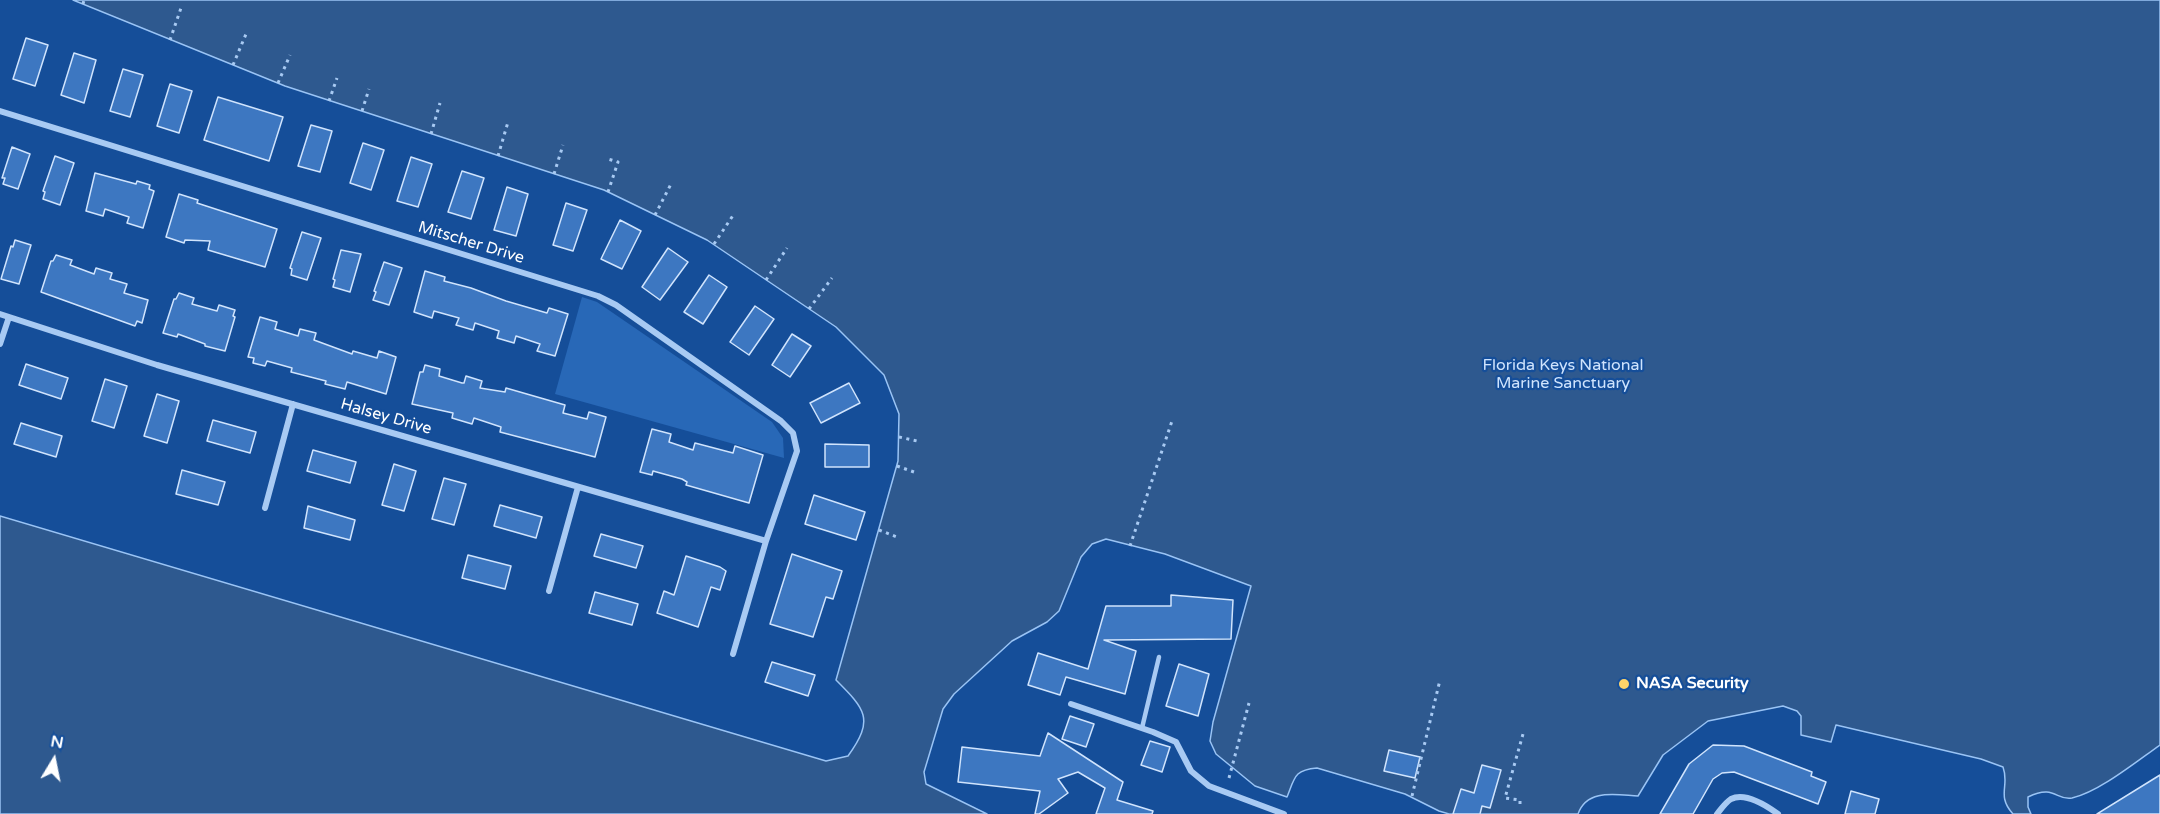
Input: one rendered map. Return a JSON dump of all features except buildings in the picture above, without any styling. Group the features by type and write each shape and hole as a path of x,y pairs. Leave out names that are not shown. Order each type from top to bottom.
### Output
{"street":[{"name":"Mitscher Drive","path":"0,111 598,296 616,305 781,421 793,433 796,451 766,541 733,654"},
{"name":"Halsey Drive","path":"0,314 157,365 766,541"},
{"path":"0,344 9,317"},
{"path":"265,508 293,404"},
{"path":"549,591 578,487"},
{"path":"1071,704 1176,742 1191,771 1209,786 1284,814"},
{"path":"1717,814 1730,800 1741,797 1766,805 1778,814"}],"lane":[{"path":"1142,728 1159,657"}],"path":[{"path":"170,40 182,8"},
{"path":"233,65 246,34"},
{"path":"278,83 290,55"},
{"path":"329,101 337,78"},
{"path":"362,111 369,89"},
{"path":"431,134 440,104"},
{"path":"498,156 508,122"},
{"path":"554,174 563,145"},
{"path":"608,159 618,162 608,192"},
{"path":"655,215 671,184"},
{"path":"714,244 734,214"},
{"path":"765,279 787,248"},
{"path":"809,309 832,278"},
{"path":"1130,546 1172,421"},
{"path":"899,436 917,441"},
{"path":"897,466 914,472"},
{"path":"879,530 897,537"},
{"path":"1413,796 1440,680"},
{"path":"1229,778 1249,703"},
{"path":"1520,804 1520,800 1505,798 1523,734"}],"shaded area":[{"name":"Florida Keys National Marine Sanctuary","path":"73,0 2160,0 2160,745 2118,775 2083,795 2067,798 2050,792 2037,793 2028,797 2031,814 2013,814 2005,801 2003,767 1981,759 1836,725 1831,742 1801,735 1801,716 1797,711 1783,706 1708,721 1663,755 1638,796 1612,794 1595,797 1582,806 1578,814 1449,814 1405,794 1317,768 1309,769 1296,776 1287,797 1255,786 1216,754 1210,741 1213,722 1251,586 1165,554 1106,539 1092,544 1081,557 1059,611 1047,622 1012,641 954,694 943,709 924,772 926,784 987,814 0,814 0,516 826,761 848,756 862,733 864,723 860,707 836,680 898,461 899,414 884,375 836,327 707,240 604,190 285,86"},
{"path":"582,297 597,302 772,422 783,438 784,458 555,394"}],"place":[{"name":"NASA Security","path":"1624,684"}]}
